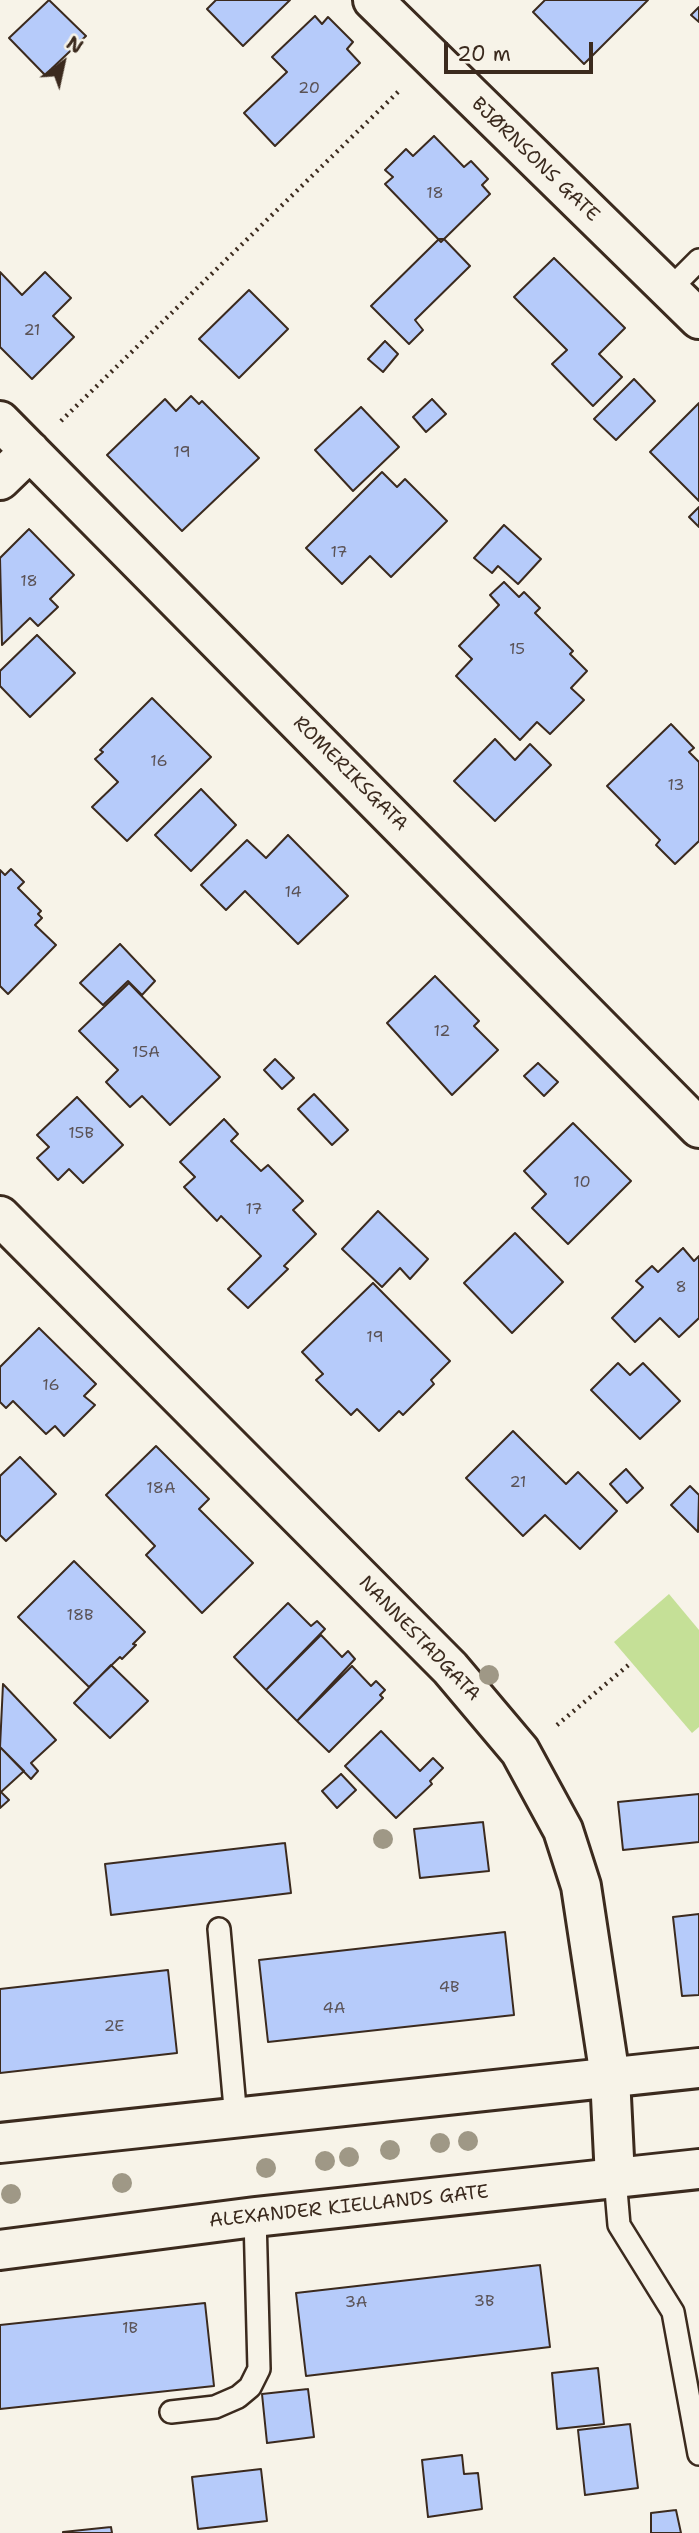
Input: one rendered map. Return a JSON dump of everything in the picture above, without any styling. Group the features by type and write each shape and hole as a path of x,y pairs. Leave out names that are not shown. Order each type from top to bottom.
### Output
{"street":[{"name":"BJØRNSONS GATE","path":"373,0 431,60 699,319"},
{"name":"ROMERIKSGATA","path":"0,421 699,1128"},
{"path":"0,480 30,451"},
{"name":"NANNESTADGATA","path":"0,1216 450,1668 522,1755 543,1788 563,1830 581,1886 610,2077 615,2178"},
{"path":"0,2144 699,2068"},
{"name":"ALEXANDER KIELLANDS GATE","path":"0,2250 255,2217 699,2169"}],"lane":[{"path":"670,289 699,260"},
{"path":"219,1929 236,2119"},
{"path":"615,2178 619,2225 673,2312 699,2454"},
{"path":"171,2412 215,2407 238,2398 250,2387 259,2369 255,2217"}],"path":[{"path":"30,451 431,60"},
{"path":"522,1755 632,1662"}],"green space":[{"path":"669,1594 699,1630 699,1727 692,1733 614,1642"}],"building":[{"path":"49,0 86,36 45,75 9,38"},
{"path":"216,0 290,0 243,46 207,9"},
{"path":"545,0 648,0 584,64 533,12"},
{"path":"699,7 699,22 691,15"},
{"path":"315,16 322,24 328,17 353,42 347,49 360,63 275,146 244,113 287,72 272,57"},
{"path":"434,136 464,167 471,161 488,179 482,185 490,194 441,242 385,184 393,177 385,170 406,149 413,156"},
{"path":"439,239 444,239 470,266 415,320 423,330 409,344 371,306"},
{"path":"554,258 625,328 599,354 622,377 593,406 552,364 567,350 514,297"},
{"path":"0,272 22,295 45,272 71,298 53,316 74,337 32,379 0,347"},
{"path":"249,290 288,329 239,378 199,339"},
{"path":"385,341 398,354 383,372 368,359"},
{"path":"634,379 655,401 616,440 594,419"},
{"path":"191,396 199,404 202,401 259,458 182,531 107,455 165,399 176,411"},
{"path":"432,399 446,414 426,432 413,417"},
{"path":"699,403 699,501 650,452"},
{"path":"361,407 399,447 353,491 315,450"},
{"path":"382,472 397,487 405,479 447,521 391,577 370,556 342,584 306,548"},
{"path":"699,507 699,527 689,517"},
{"path":"504,525 541,559 518,584 498,566 492,573 474,558"},
{"path":"29,529 74,575 50,599 58,607 38,626 30,618 2,645 0,558"},
{"path":"504,582 519,597 524,592 540,608 535,613 573,651 570,654 587,671 571,688 584,700 550,734 537,722 520,740 456,676 472,659 459,646 499,605 490,595"},
{"path":"37,635 75,673 30,717 0,686 0,671"},
{"path":"152,698 211,757 127,841 92,807 118,782 95,759 103,752 100,750"},
{"path":"671,724 694,748 689,752 699,762 699,841 675,864 656,845 660,840 607,786"},
{"path":"495,739 515,760 530,744 551,765 495,821 454,781"},
{"path":"201,789 236,825 191,871 155,835"},
{"path":"288,835 348,896 298,944 245,891 226,910 201,885 247,840 266,858"},
{"path":"11,869 24,882 18,888 41,911 38,914 42,918 35,925 56,945 8,994 0,986 0,870 5,875"},
{"path":"120,944 155,981 142,995 128,981 103,1005 80,983"},
{"path":"435,976 479,1021 474,1026 498,1050 452,1095 387,1023"},
{"path":"129,983 220,1077 170,1125 142,1096 130,1107 106,1082 118,1070 79,1031"},
{"path":"275,1059 294,1078 282,1089 264,1070"},
{"path":"538,1063 558,1082 544,1096 524,1076"},
{"path":"314,1094 348,1130 332,1145 298,1109"},
{"path":"77,1097 123,1145 83,1183 69,1169 58,1180 37,1158 49,1147 37,1135"},
{"path":"224,1119 238,1134 231,1141 261,1171 268,1165 303,1201 293,1210 316,1234 284,1266 288,1269 248,1308 228,1289 261,1256 221,1216 217,1221 184,1187 195,1177 180,1162"},
{"path":"573,1123 631,1181 568,1244 532,1208 546,1194 524,1171"},
{"path":"378,1211 428,1259 410,1279 400,1268 382,1287 342,1249"},
{"path":"515,1233 563,1282 512,1333 464,1283"},
{"path":"683,1248 694,1261 699,1256 699,1318 679,1337 660,1318 635,1342 612,1318 643,1287 636,1281 652,1266 658,1272"},
{"path":"373,1283 450,1361 431,1380 434,1384 403,1415 399,1411 379,1431 357,1409 351,1415 316,1380 323,1374 302,1352"},
{"path":"39,1328 96,1384 84,1396 95,1405 64,1436 55,1426 46,1434 13,1401 6,1408 0,1402 0,1367"},
{"path":"618,1363 630,1375 643,1363 680,1401 640,1439 591,1390"},
{"path":"513,1431 566,1484 578,1472 617,1511 580,1549 545,1515 523,1536 466,1478"},
{"path":"156,1446 209,1499 199,1509 253,1563 202,1613 146,1555 155,1546 106,1495"},
{"path":"20,1457 56,1494 6,1541 0,1535 0,1476"},
{"path":"626,1469 643,1488 627,1503 610,1484"},
{"path":"690,1486 699,1495 698,1532 671,1505"},
{"path":"74,1561 145,1632 122,1659 120,1657 89,1687 18,1617"},
{"path":"288,1603 311,1626 317,1621 325,1629 266,1690 234,1657"},
{"path":"321,1635 342,1657 348,1651 355,1659 297,1721 266,1690"},
{"path":"111,1665 148,1701 110,1738 74,1703"},
{"path":"352,1666 371,1686 376,1681 385,1690 380,1695 383,1698 329,1752 297,1721"},
{"path":"3,1684 56,1740 31,1763 38,1771 31,1779 0,1747"},
{"path":"381,1731 420,1771 433,1758 443,1768 430,1781 432,1784 396,1818 345,1766"},
{"path":"0,1747 24,1771 1,1792 9,1800 0,1808"},
{"path":"341,1774 356,1790 337,1808 322,1791"},
{"path":"699,1794 699,1842 623,1850 618,1802"},
{"path":"483,1822 489,1871 420,1878 414,1829"},
{"path":"285,1843 291,1893 111,1915 105,1864"},
{"path":"699,1914 699,1995 682,1996 673,1917"},
{"path":"505,1932 514,2015 268,2042 259,1960"},
{"path":"168,1970 177,2053 0,2073 0,1989"},
{"path":"540,2265 550,2347 306,2376 296,2293"},
{"path":"205,2303 214,2386 0,2409 0,2325"},
{"path":"598,2368 604,2424 557,2429 552,2373"},
{"path":"308,2389 314,2437 267,2443 262,2394"},
{"path":"630,2424 638,2488 585,2495 578,2430"},
{"path":"462,2455 464,2474 478,2473 482,2509 428,2517 422,2460"},
{"path":"261,2469 267,2521 198,2529 192,2477"},
{"path":"676,2510 681,2533 651,2533 651,2513"},
{"path":"111,2527 112,2533 63,2533 63,2532"}]}
